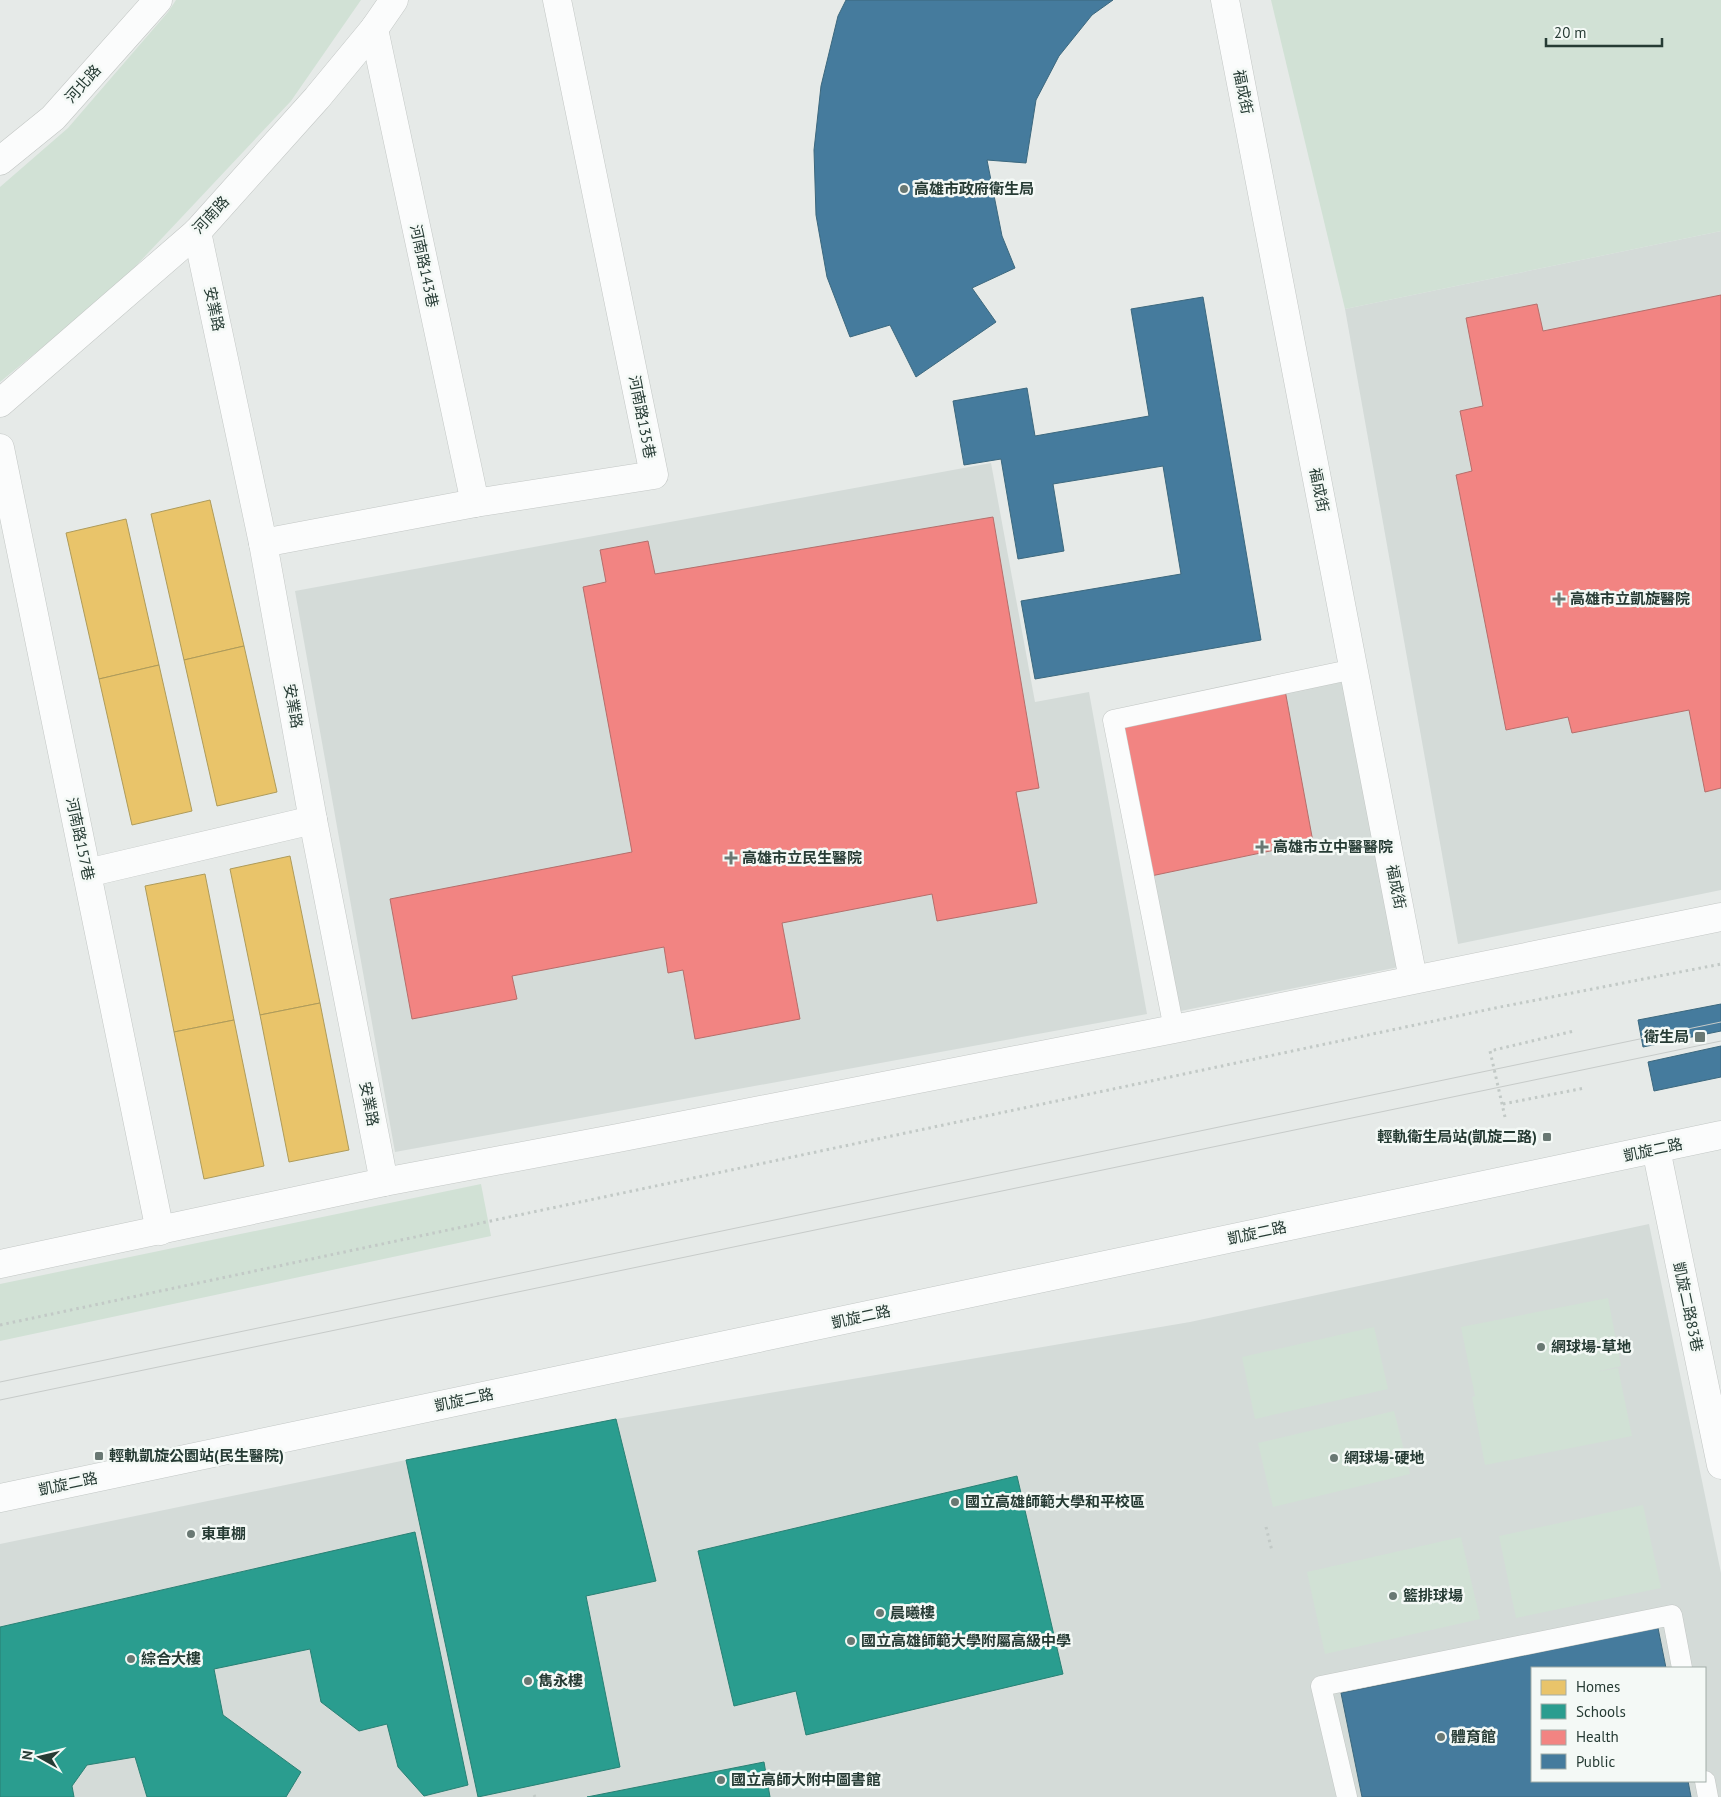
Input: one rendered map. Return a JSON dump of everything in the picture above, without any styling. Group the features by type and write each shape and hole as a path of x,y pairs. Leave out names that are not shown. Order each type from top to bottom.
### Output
{"street":[{"name":"河北路","path":"0,161 53,118 158,0"},
{"name":"河南路","path":"0,403 198,232 317,98 374,29 394,0"},
{"name":"河南路135巷","path":"264,543 475,504 654,475 558,0"},
{"name":"福成街","path":"1225,0 1413,979"},
{"name":"河南路143巷","path":"374,29 475,504"},
{"name":"安業路","path":"198,232 264,543 313,820 384,1182"},
{"name":"河南路157巷","path":"0,448 160,1230"},
{"path":"87,873 313,820"},
{"path":"0,1264 384,1182 628,1136 1174,1028 1721,917"},
{"name":"凱旋二路","path":"0,1498 1721,1135"},
{"name":"凱旋二路83巷","path":"1656,1149 1721,1465"}],"lane":[{"path":"1174,1028 1113,720 1354,669"},
{"path":"1347,1797 1321,1686 1672,1615 1682,1667"},
{"path":"1705,1782 1708,1797"}],"path":[{"path":"0,1325 1490,1009 1721,964"},
{"path":"1505,1117 1490,1051 1574,1031"},
{"path":"1503,1104 1585,1088"},
{"path":"1266,1527 1272,1551"}],"shaded area":[{"name":"高雄市立凱旋醫院","path":"1721,231 1721,890 1458,944 1345,309"},
{"name":"高雄市立民生醫院","path":"991,463 1035,702 1089,692 1147,1014 395,1152 295,591"},
{"name":"高雄市立中醫醫院","path":"1356,679 1399,967 1171,1013 1123,727"},
{"name":"國立高雄師範大學和平校區","path":"1649,1224 1721,1573 1721,1797 0,1797 0,1544 406,1460 616,1419 1190,1322"}],"green space":[{"path":"176,0 361,0 291,101 117,286 0,382 0,187 68,128 168,12"},
{"path":"1271,0 1721,0 1721,231 1345,309"},
{"path":"481,1184 491,1236 0,1341 0,1284"},
{"path":"1608,1298 1621,1366 1596,1372 1618,1368 1632,1436 1485,1465 1472,1397 1475,1396 1461,1327"},
{"path":"1374,1327 1388,1389 1255,1419 1242,1357"},
{"name":"網球場-硬地","path":"1394,1411 1410,1474 1273,1507 1258,1443"},
{"path":"1643,1505 1661,1588 1516,1618 1499,1536"},
{"name":"籃排球場","path":"1461,1537 1480,1619 1325,1654 1307,1572"}],"building: Homes":[{"path":"210,500 244,646 184,660 151,514"},
{"path":"126,519 159,665 99,679 66,533"},
{"path":"244,646 277,792 217,806 184,660"},
{"path":"159,665 192,811 132,825 99,679"},
{"path":"290,856 320,1003 260,1015 230,869"},
{"path":"205,874 234,1020 174,1032 145,886"},
{"path":"320,1003 349,1150 289,1162 260,1015"},
{"path":"234,1020 264,1166 204,1179 174,1032"}],"building: Schools":[{"name":"雋永樓","path":"616,1419 656,1581 586,1596 620,1767 478,1797 406,1460"},
{"name":"晨曦樓","path":"1017,1476 1063,1674 806,1735 796,1691 734,1706 698,1551"},
{"name":"綜合大樓","path":"415,1532 468,1785 424,1796 398,1767 387,1724 359,1731 321,1702 310,1649 214,1669 223,1715 301,1772 286,1797 147,1797 135,1757 87,1765 72,1786 74,1797 0,1797 0,1627"},
{"name":"國立高師大附中圖書館","path":"764,1762 770,1797 587,1797"}],"building: Health":[{"name":"高雄市立凱旋醫院","path":"1721,295 1721,788 1705,792 1689,710 1572,733 1568,717 1506,730 1456,475 1472,471 1460,411 1483,406 1466,318 1537,304 1543,331"},
{"name":"高雄市立民生醫院","path":"993,517 1039,788 1016,792 1037,903 937,921 932,894 782,923 800,1019 695,1039 683,970 668,973 664,947 512,976 517,999 412,1019 390,899 632,852 583,587 606,582 600,550 648,541 655,574"},
{"name":"高雄市立中醫醫院","path":"1285,690 1313,842 1151,876 1123,727"}],"building: Public":[{"name":"高雄市政府衛生局","path":"846,0 1113,0 1092,15 1059,56 1036,100 1026,163 987,160 1002,236 1015,268 972,288 996,322 916,377 890,325 850,337 827,277 816,215 814,150 821,86 838,16"},
{"path":"1203,297 1261,640 1035,679 1021,601 1181,574 1163,466 1053,484 1064,551 1018,559 1001,459 964,465 953,401 1027,388 1035,436 1149,416 1131,309"},
{"name":"衛生局","path":"1721,1004 1721,1031 1643,1047 1638,1020"},
{"name":"衛生局","path":"1721,1046 1721,1077 1654,1091 1648,1062"},
{"name":"體育館","path":"1658,1628 1666,1667 1531,1667 1531,1782 1688,1782 1691,1797 1362,1797 1341,1693"}],"tram line":[{"path":"0,1382 1721,1022"},
{"path":"0,1400 1721,1041"}],"place":[{"name":"高雄市政府衛生局","path":"904,189"},
{"name":"高雄市立凱旋醫院","path":"1559,599"},
{"name":"高雄市立中醫醫院","path":"1262,847"},
{"name":"高雄市立民生醫院","path":"731,858"},
{"name":"衛生局","path":"1700,1037"},
{"name":"輕軌衛生局站(凱旋二路)","path":"1547,1137"},
{"name":"網球場-草地","path":"1541,1347"},
{"name":"輕軌凱旋公園站(民生醫院)","path":"99,1456"},
{"name":"網球場-硬地","path":"1334,1458"},
{"name":"國立高雄師範大學和平校區","path":"955,1502"},
{"name":"東車棚","path":"191,1534"},
{"name":"籃排球場","path":"1393,1596"},
{"name":"晨曦樓","path":"880,1613"},
{"name":"國立高雄師範大學附屬高級中學","path":"851,1641"},
{"name":"綜合大樓","path":"131,1659"},
{"name":"雋永樓","path":"528,1681"},
{"name":"體育館","path":"1441,1737"},
{"name":"國立高師大附中圖書館","path":"721,1780"}]}
